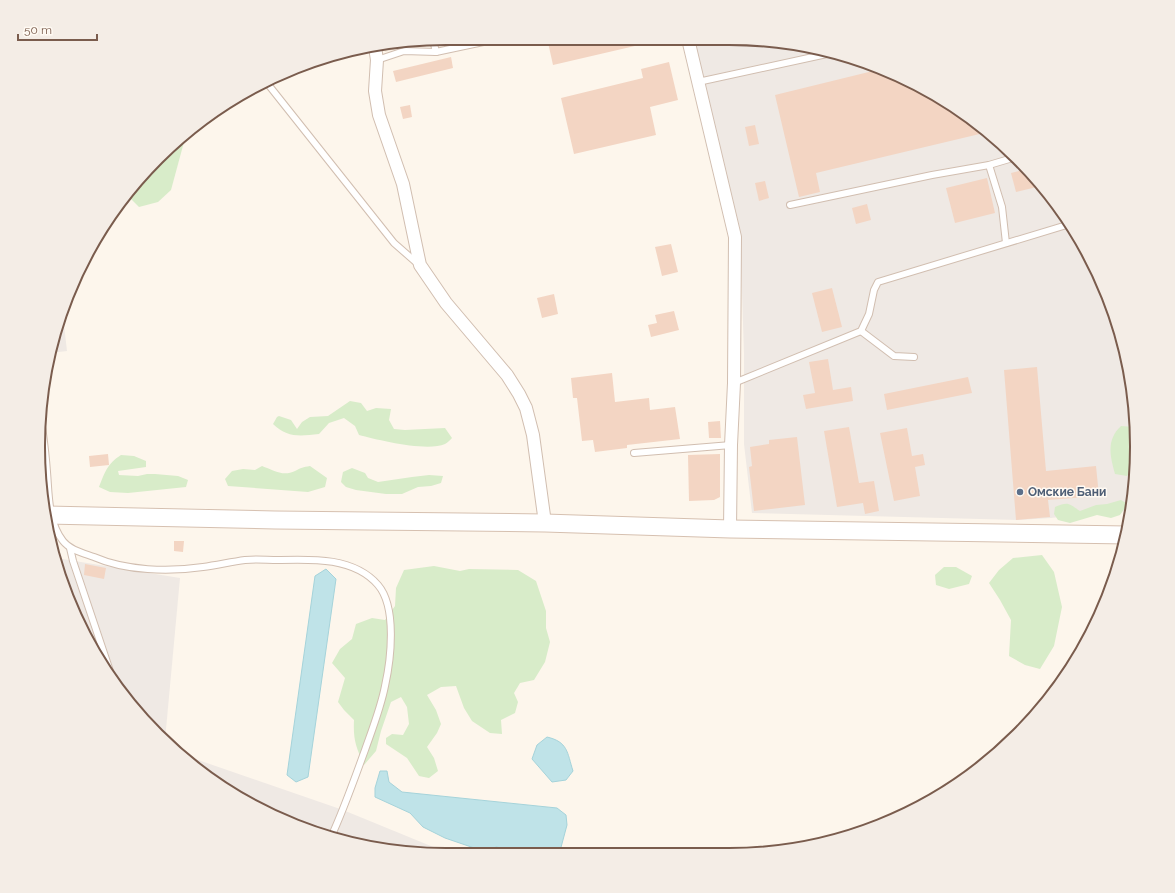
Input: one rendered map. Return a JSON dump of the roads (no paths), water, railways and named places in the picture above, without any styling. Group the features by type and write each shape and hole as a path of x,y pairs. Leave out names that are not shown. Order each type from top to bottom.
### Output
{"street":[{"path":"689,45 735,237 734,383 731,445 730,529"},
{"path":"376,52 377,60 375,91 379,115 403,184 420,265 446,303 507,375 526,408 534,435 545,523"},
{"path":"51,515 275,520 545,523 730,529 1120,535"}],"lane":[{"path":"434,45 436,52"},
{"path":"377,60 404,51 436,52 469,45"},
{"path":"698,82 819,56"},
{"path":"270,86 394,243 420,265"},
{"path":"790,206 932,175 989,165 1008,159"},
{"path":"989,165 1002,207 1006,243"},
{"path":"734,383 861,331 869,314 874,290 878,282 1064,226"},
{"path":"861,331 894,356 914,357"},
{"path":"634,453 731,445"},
{"path":"53,523 63,541 70,548 103,561 139,568 173,570 201,568 245,560 286,559 325,561 350,566 366,574 379,586 388,603 391,635 385,686 371,732 346,803 333,831"},
{"path":"70,548 106,658"}],"water":[{"path":"326,569 336,579 308,777 296,782 287,775 315,576"},
{"path":"547,737 554,739 563,745 568,753 573,771 566,780 552,782 532,759 537,745"},
{"path":"380,771 387,771 389,782 402,792 557,808 566,815 567,825 561,848 474,848 445,838 423,827 410,813 375,797 375,788"}],"place":[{"name":"Омские Бани","path":"1020,492"}]}
